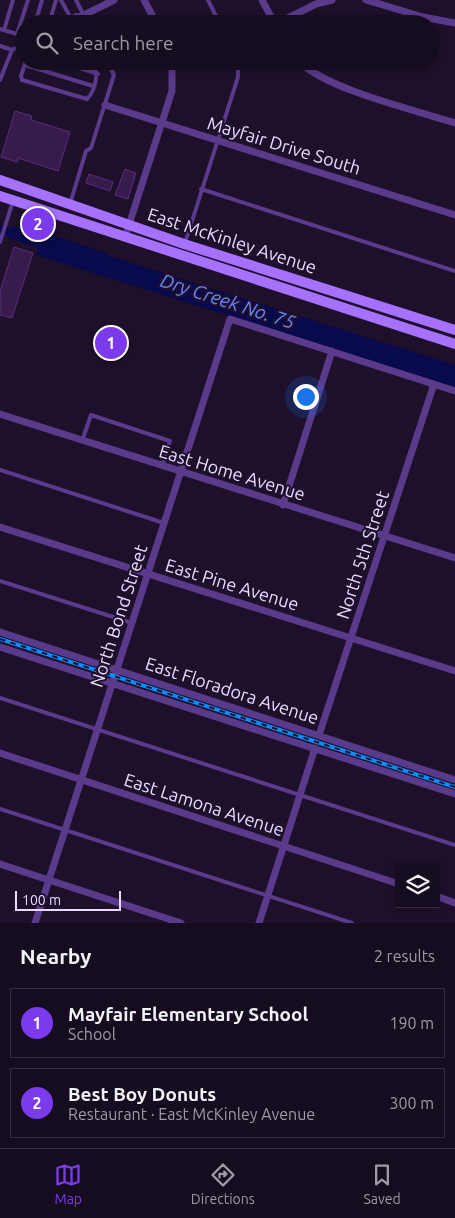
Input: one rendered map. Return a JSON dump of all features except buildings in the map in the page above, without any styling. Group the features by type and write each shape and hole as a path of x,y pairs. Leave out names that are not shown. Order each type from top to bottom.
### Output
{"main road":[{"name":"East McKinley Avenue","path":"0,180 184,244 455,330"},
{"path":"0,189 18,195 50,198"},
{"name":"East McKinley Avenue","path":"0,196 455,344"}],"street":[{"path":"84,14 114,0"},
{"path":"144,0 152,15"},
{"path":"262,0 271,15"},
{"path":"294,15 316,4 332,0"},
{"path":"366,0 416,15"},
{"path":"440,21 455,24"},
{"path":"125,237 172,90 172,70"},
{"path":"312,70 332,83 455,123"},
{"name":"Mayfair Drive South","path":"105,105 455,215"},
{"name":"North Bond Street","path":"36,923 230,319 332,351"},
{"path":"283,505 332,351 455,391"},
{"name":"North 5th Street","path":"319,735 386,537 434,384"},
{"name":"East Home Avenue","path":"0,414 162,467 455,558"},
{"name":"East Pine Avenue","path":"0,527 455,671"},
{"name":"East Floradora Avenue","path":"0,632 455,780"},
{"name":"East Floradora Avenue","path":"0,646 455,794"},
{"path":"259,923 315,748"},
{"name":"East Lamona Avenue","path":"0,754 395,883"},
{"path":"0,864 181,923"},
{"path":"440,897 455,903"}],"lane":[{"path":"13,0 2,29 15,33"},
{"path":"23,15 28,0"},
{"path":"38,15 42,0"},
{"path":"52,15 56,0"},
{"path":"61,0 68,15"},
{"path":"76,0 84,14 80,15"},
{"path":"208,0 216,15"},
{"path":"0,46 12,50 15,49"},
{"path":"0,80 12,50"},
{"path":"23,70 22,80 86,100 94,86 98,74 96,70"},
{"path":"46,70 94,86"},
{"path":"86,70 98,74"},
{"path":"70,204 86,152 91,148 114,76 111,70"},
{"path":"184,244 238,77 238,70"},
{"path":"201,190 455,271"},
{"path":"0,242 13,200"},
{"path":"82,441 91,415 170,440 162,467"},
{"path":"0,470 164,523"},
{"path":"0,581 132,623"},
{"path":"0,698 455,845"},
{"path":"0,809 352,923"}],"water":[{"path":"13,226 44,236 46,233 110,254 109,256 455,365 455,387 36,255 38,248 8,238"}],"waterway":[{"name":"Dry Creek No. 75","path":"0,229 20,235"}],"railway":[{"path":"0,639 455,787"}],"place":[{"name":"Best Boy Donuts","path":"38,224"},
{"name":"Mayfair Elementary School","path":"111,343"}]}
